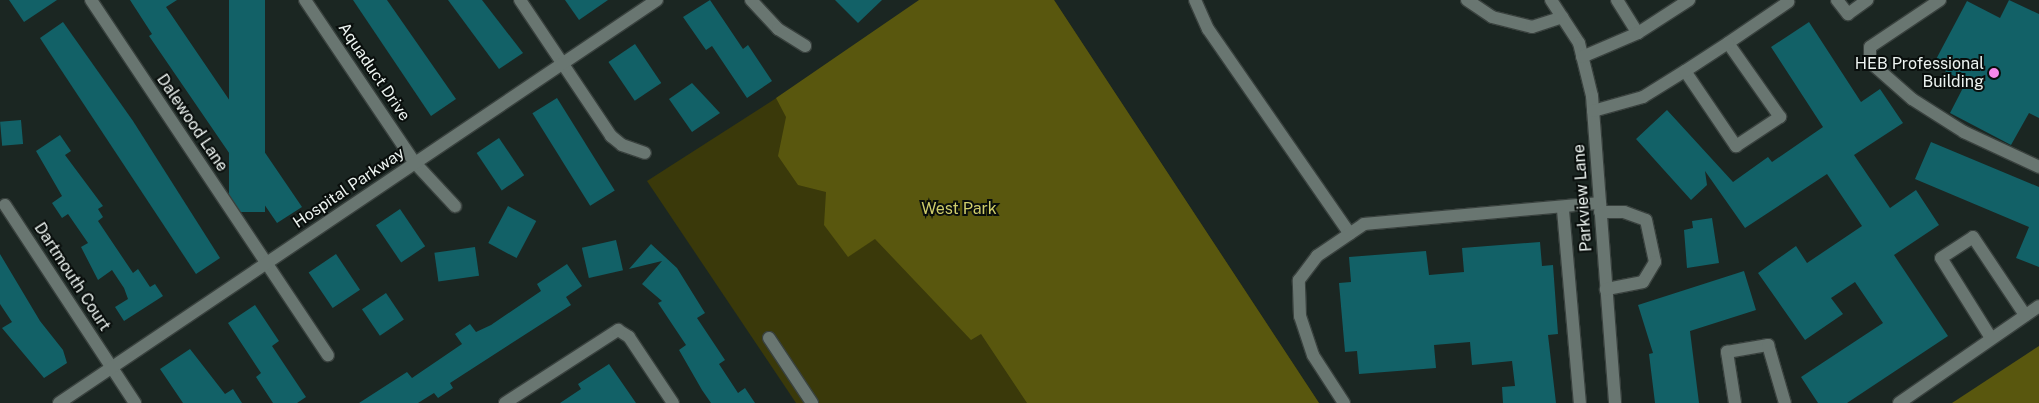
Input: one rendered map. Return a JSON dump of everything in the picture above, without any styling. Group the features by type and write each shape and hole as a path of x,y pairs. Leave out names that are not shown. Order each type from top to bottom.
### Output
{"street":[{"name":"Dalewood Lane","path":"91,0 328,355"},
{"name":"Aquaduct Drive","path":"305,0 415,163 455,206"},
{"path":"520,0 611,136 622,146 645,153"},
{"name":"Hospital Parkway","path":"59,403 657,0"},
{"path":"751,0 778,29 805,46"},
{"path":"1195,0 1208,29 1350,234"},
{"path":"1467,0 1492,17 1532,27 1562,17"},
{"name":"Parkview Lane","path":"1552,0 1582,57 1593,111 1615,403"},
{"path":"1618,0 1638,33"},
{"path":"1582,57 1638,33 1689,0"},
{"path":"1837,0 1848,14 1867,0"},
{"path":"1940,0 1870,47 1870,62 1912,99 1964,132 2039,167"},
{"path":"1593,111 1644,97 1685,72 1788,2"},
{"path":"1685,72 1736,146 1780,116 1728,43"},
{"name":"Dartmouth Court","path":"5,205 135,403"},
{"path":"1344,403 1313,355 1300,316 1299,280 1317,256 1364,224 1600,208 1624,212 1646,220 1656,262 1643,282 1606,289"},
{"path":"1563,210 1580,403"},
{"path":"1991,338 1941,258 1973,238 2025,315"},
{"path":"1899,403 2039,306"},
{"path":"505,403 618,330 629,337 673,403"},
{"path":"769,338 812,403"},
{"path":"1735,403 1727,352 1768,345 1785,403"}],"green space":[{"name":"West Park","path":"919,0 1054,0 1319,403 1027,403 981,334 971,340 875,239 848,257 824,225 826,192 798,185 778,156 786,117 776,98"},
{"name":"West Park","path":"1054,0 1319,403 796,403 647,181 823,68"},
{"path":"2039,346 2039,403 1952,403"}],"building":[{"path":"9,0 57,0 24,22"},
{"path":"130,0 177,0 166,7 302,207 277,223 149,36 152,34"},
{"path":"229,0 265,0 265,212 229,212"},
{"path":"353,0 387,0 456,99 431,116"},
{"path":"448,0 482,0 523,53 499,69"},
{"path":"565,0 608,0 579,20"},
{"path":"710,0 743,49 748,45 772,81 747,98 712,46 706,50 683,17"},
{"path":"835,0 882,0 858,23"},
{"name":"HEB Professional Building","path":"2009,0 2039,14 2039,118 2029,113 2011,145 1950,113 1966,82 1933,65 1967,1 2000,18"},
{"path":"63,22 133,121 220,258 196,274 40,38"},
{"path":"1809,22 1861,102 1880,89 1903,123 1854,155 1890,208 1916,190 1939,225 1894,255 1948,336 1847,403 1818,403 1801,377 1883,323 1855,282 1831,298 1843,314 1805,340 1758,273 1796,246 1807,263 1862,226 1827,174 1745,228 1705,171 1707,185 1691,200 1636,139 1667,110 1733,182 1768,157 1772,162 1823,127 1771,47"},
{"path":"635,44 661,83 635,101 608,62"},
{"path":"692,83 720,113 692,132 669,99"},
{"path":"557,98 615,190 590,206 532,113"},
{"path":"21,120 23,144 2,146 0,122"},
{"path":"60,135 71,151 65,155 103,206 98,209 103,217 98,221 133,273 138,269 150,287 155,284 163,296 124,321 115,307 128,299 124,288 112,270 98,280 81,247 88,243 68,214 62,218 52,203 62,196 36,151"},
{"path":"499,138 524,175 502,190 477,153"},
{"path":"1931,142 2039,187 2039,267 2016,258 2029,227 1915,179"},
{"path":"508,206 536,221 517,258 488,243"},
{"path":"400,209 425,246 401,263 376,225"},
{"path":"1712,218 1719,263 1687,268 1684,230 1693,228 1692,221"},
{"path":"616,240 623,270 589,278 582,248"},
{"path":"1540,242 1542,266 1553,265 1558,334 1548,335 1556,403 1503,403 1502,387 1515,386 1512,361 1472,365 1470,342 1434,345 1436,368 1359,374 1357,351 1345,352 1339,283 1351,282 1349,257 1426,251 1429,275 1464,272 1462,248"},
{"path":"651,244 677,268 705,313 697,318 725,360 719,364 738,393 745,388 755,403 711,403 702,390 679,350 686,345 658,303 662,301 642,284 662,261 629,269"},
{"path":"475,247 479,276 438,281 434,253"},
{"path":"0,254 40,321 63,350 67,363 44,378 2,328 12,322 0,304"},
{"path":"336,254 360,290 333,308 309,272"},
{"path":"567,264 582,286 566,297 571,305 450,383 453,388 438,398 434,393 418,403 359,403 407,372 412,378 462,344 455,334 470,324 476,332 491,325 541,291 537,284"},
{"path":"1744,271 1756,310 1690,331 1699,403 1655,403 1649,354 1653,353 1638,305"},
{"path":"386,293 404,320 380,336 362,309"},
{"path":"255,305 279,341 272,346 306,397 297,403 273,403 256,377 261,373 228,323"},
{"path":"190,349 225,394 233,389 242,403 183,403 160,369"},
{"path":"609,364 636,403 560,403 581,389 578,384"}],"place":[{"name":"HEB Professional Building","path":"1994,73"}]}
